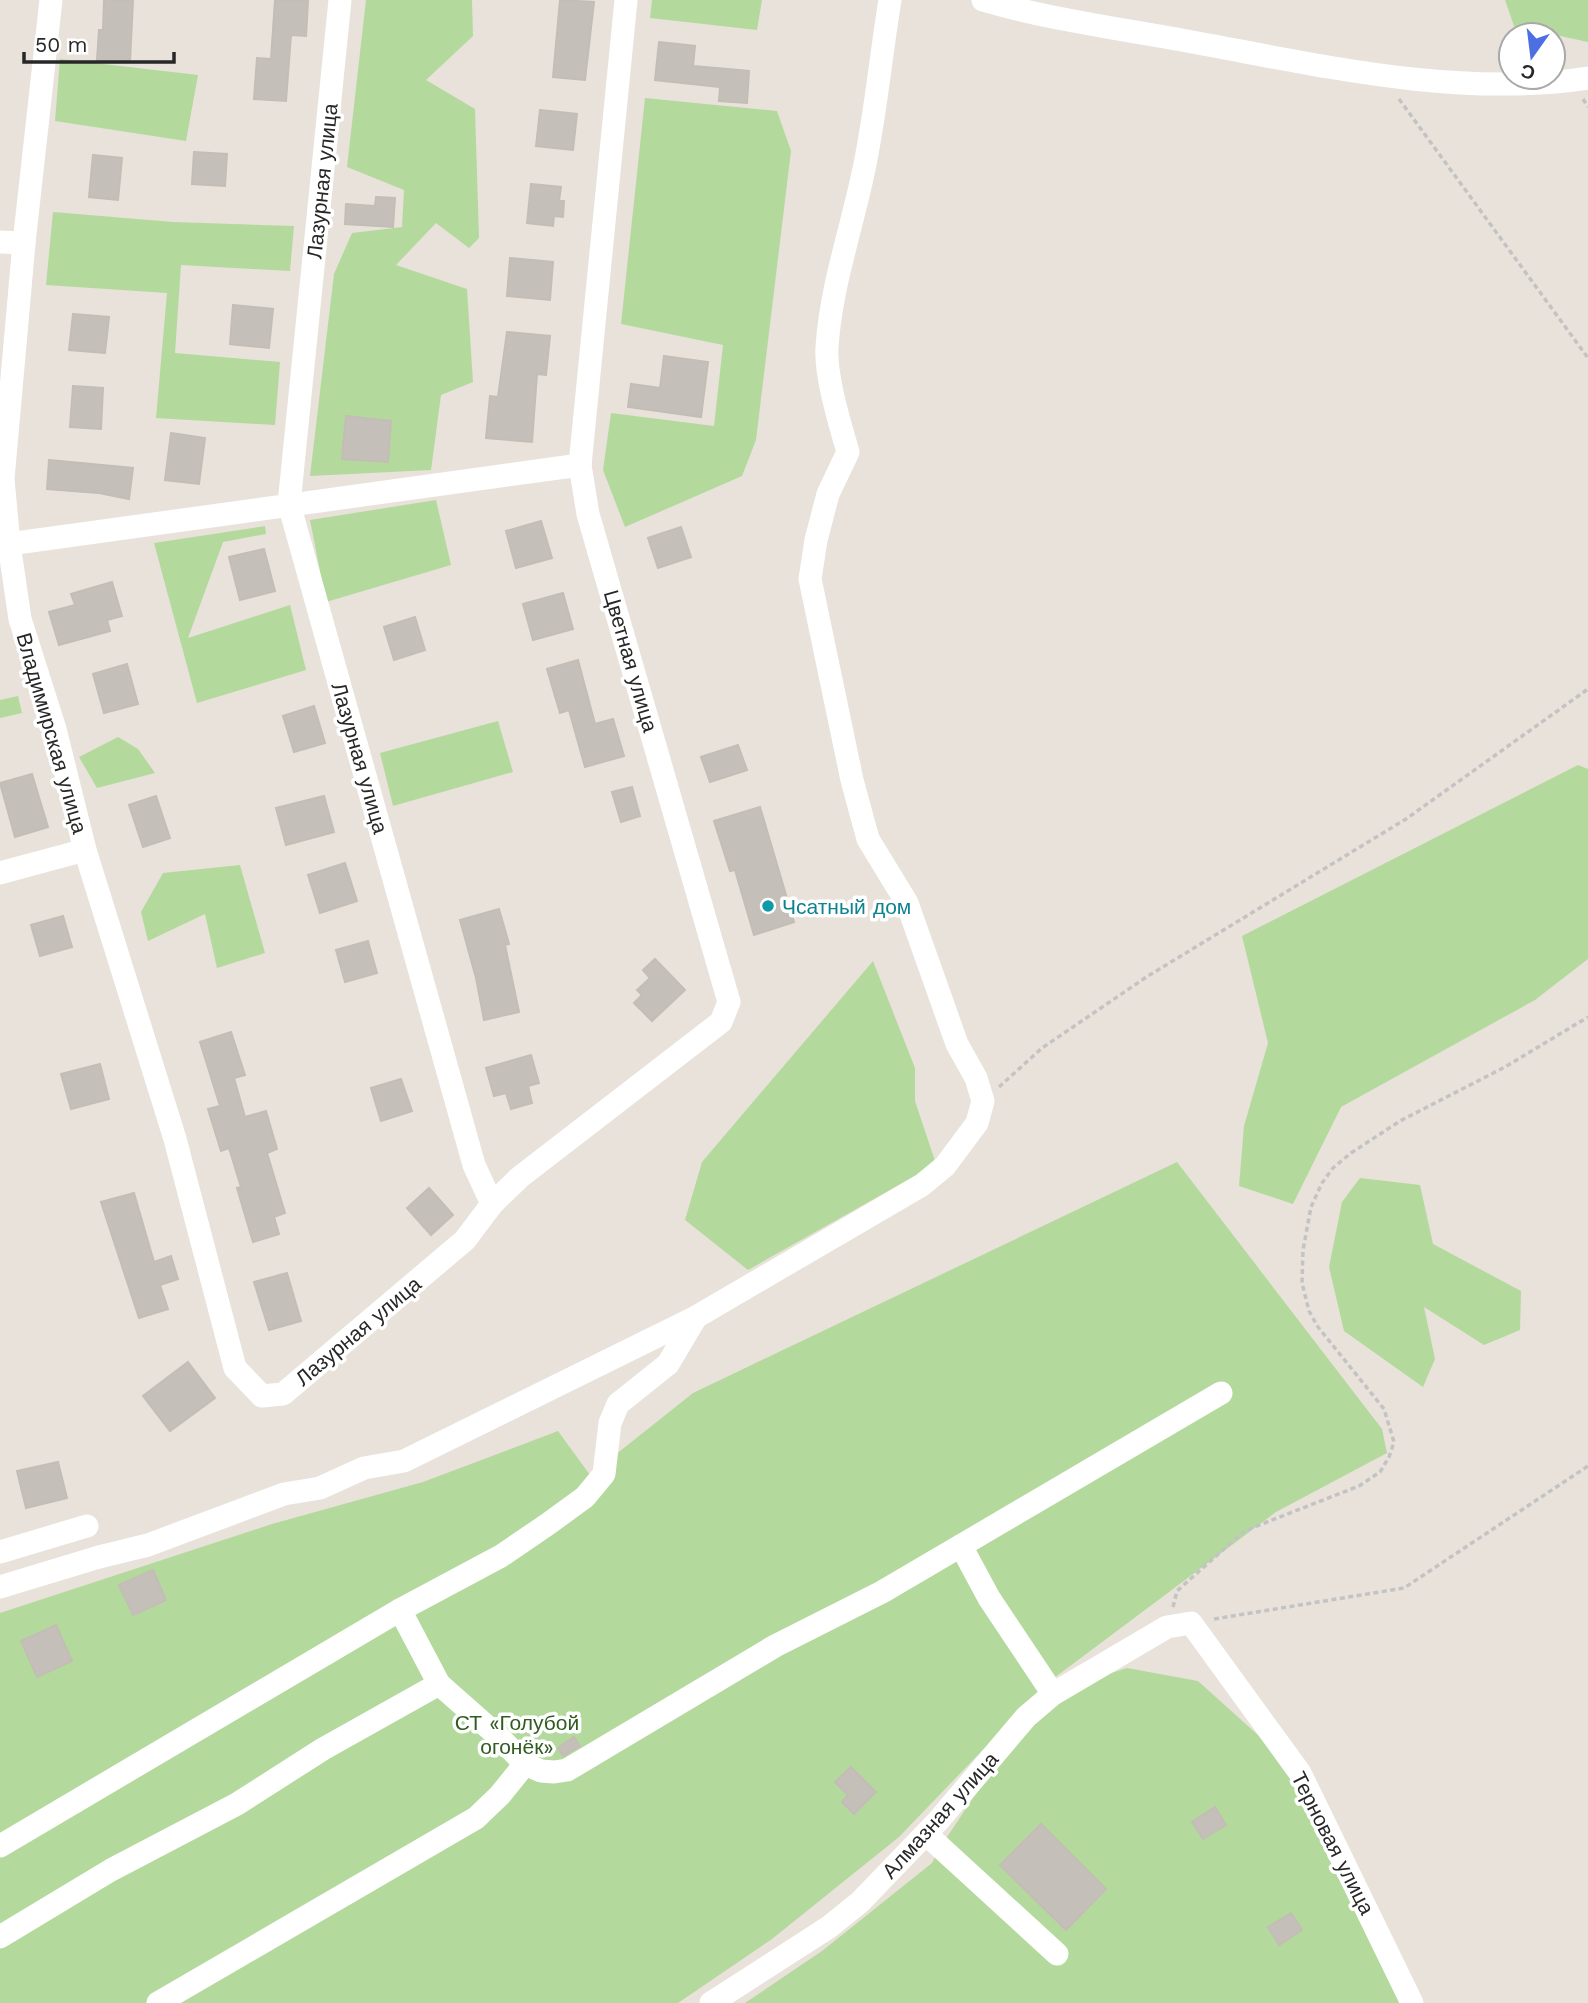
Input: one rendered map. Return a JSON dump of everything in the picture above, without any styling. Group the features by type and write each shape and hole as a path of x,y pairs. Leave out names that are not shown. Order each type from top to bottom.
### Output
{"street":[{"name":"Владимирская улица","path":"51,0 24,243 3,479 20,620 55,729 85,850 175,1139 235,1368 261,1396"},
{"name":"Лазурная улица","path":"261,1396 283,1394 465,1240 492,1204 474,1165 289,504 340,0"},
{"name":"Цветная улица","path":"492,1204 520,1177 721,1022 729,1002 588,514 580,465 626,0"},
{"path":"0,1587 148,1545 285,1493 320,1488 364,1468 404,1461 696,1317 922,1185 946,1166 977,1123 983,1101 976,1078 957,1044 907,903 868,839 852,780 810,579 816,540 828,494 848,452 836,412 827,350 833,301 877,104 890,0"},
{"path":"983,0 1008,8 1075,21 1324,66 1446,82 1498,84 1588,78"},
{"path":"0,242 24,243"},
{"path":"9,544 580,465"},
{"path":"0,873 85,850"},
{"path":"0,1846 400,1610 501,1556 585,1496 604,1474 610,1423 618,1404 668,1364 696,1317"},
{"path":"400,1610 439,1684 525,1764 541,1771 567,1770 775,1646 882,1592 1222,1393"},
{"path":"0,1552 87,1526"},
{"path":"961,1546 989,1598 1053,1694"},
{"path":"1167,1627 1191,1623"},
{"name":"Терновая улица","path":"1191,1623 1300,1773 1412,2003"},
{"name":"Алмазная улица","path":"711,2003 829,1927 860,1902 926,1834 1026,1717 1053,1694 1167,1627"},
{"path":"0,1937 111,1870 237,1804 323,1749 439,1684"},
{"path":"158,2003 475,1818 500,1796 525,1764"},
{"path":"926,1834 1057,1954"}],"path":[{"path":"1380,73 1588,358"},
{"path":"983,1101 1042,1048 1148,976 1406,819 1588,689"},
{"path":"1167,1627 1177,1591 1244,1531 1359,1486 1380,1472 1389,1457 1394,1442 1384,1409 1318,1327 1309,1311 1302,1283 1303,1250 1311,1207 1322,1183 1351,1153 1400,1121 1504,1067 1588,1017"},
{"path":"1191,1623 1404,1588 1588,1466"}],"green space":[{"path":"366,0 472,0 473,36 426,80 475,109 479,238 469,248 436,223 396,265 467,289 473,382 441,395 431,470 310,476 334,274 352,233 402,227 404,190 347,167"},
{"path":"652,0 762,0 757,30 650,18"},
{"path":"1505,0 1588,0 1588,42 1567,37 1567,21 1512,21"},
{"path":"60,59 198,75 186,141 55,121"},
{"path":"645,98 777,111 791,151 756,440 742,476 625,527 603,470 611,413 714,426 723,345 621,324"},
{"path":"53,212 173,222 294,226 290,271 181,265 175,353 280,362 275,425 156,418 167,293 46,285"},
{"path":"436,500 451,565 326,602 310,520"},
{"path":"265,526 266,534 223,542 188,638 290,605 306,670 197,703 154,543"},
{"path":"18,696 22,713 0,718 0,700"},
{"path":"498,721 513,772 393,806 380,753"},
{"path":"118,737 138,749 155,773 97,788 79,757"},
{"path":"1578,765 1588,769 1588,959 1535,1000 1341,1107 1293,1204 1239,1186 1244,1126 1268,1043 1242,936"},
{"path":"240,865 265,953 217,968 205,914 148,941 141,912 163,873"},
{"path":"873,961 915,1068 915,1101 936,1164 748,1270 685,1220 702,1162"},
{"name":"СТ «Голубой огонёк»","path":"1177,1162 1382,1429 1387,1453 1276,1512 1046,1684 899,1837 772,1939 678,2003 0,2003 0,1613 272,1524 423,1482 558,1431 590,1475 693,1393"},
{"path":"1360,1178 1420,1185 1433,1244 1521,1291 1520,1330 1484,1345 1424,1307 1435,1359 1423,1387 1344,1331 1329,1267 1342,1202"},
{"path":"1127,1668 1198,1681 1300,1773 1411,2003 745,2003 822,1951 932,1863 987,1778 1038,1716 1081,1684"}],"building":[{"path":"104,0 133,0 130,62 97,60 99,30 103,30"},
{"path":"275,0 308,0 306,36 291,35 286,101 254,99 257,58 271,59"},
{"path":"560,0 594,2 585,80 553,77"},
{"path":"659,42 695,46 693,66 749,71 747,103 719,101 720,87 655,80"},
{"path":"540,110 577,114 573,150 536,146"},
{"path":"194,152 227,154 225,186 192,184"},
{"path":"93,155 122,158 118,200 89,197"},
{"path":"531,184 561,187 559,201 564,201 563,217 554,216 553,226 527,223"},
{"path":"376,197 395,198 393,227 345,224 346,204 375,206"},
{"path":"510,258 553,262 550,300 507,296"},
{"path":"233,305 273,309 269,348 230,344"},
{"path":"73,314 109,317 105,353 69,350"},
{"path":"507,332 550,336 546,375 537,374 532,442 486,438 490,396 498,397"},
{"path":"664,356 708,362 701,417 628,407 631,384 660,388"},
{"path":"73,386 103,388 101,429 70,427"},
{"path":"346,416 391,421 388,462 342,459"},
{"path":"171,433 205,438 199,484 165,480"},
{"path":"49,460 133,468 129,499 99,493 47,489"},
{"path":"541,521 552,558 516,568 506,531"},
{"path":"681,527 691,557 658,568 648,538"},
{"path":"264,549 275,591 240,600 229,557"},
{"path":"112,582 122,616 107,620 110,631 59,645 49,612 75,605 71,594"},
{"path":"563,593 573,629 533,640 523,604"},
{"path":"415,617 425,650 394,660 384,627"},
{"path":"578,660 595,724 613,719 624,756 585,767 569,710 560,713 547,669"},
{"path":"127,664 138,704 104,713 93,674"},
{"path":"314,706 325,743 294,752 283,716"},
{"path":"738,745 747,770 710,782 701,757"},
{"path":"32,774 48,827 15,837 0,783"},
{"path":"632,787 640,816 621,822 612,792"},
{"path":"156,796 170,838 143,847 129,805"},
{"path":"324,796 334,832 286,845 276,808"},
{"path":"760,807 794,922 754,935 735,870 730,871 714,821"},
{"path":"345,863 357,901 320,913 308,875"},
{"path":"499,909 509,944 505,945 519,1012 484,1020 460,920"},
{"path":"63,916 72,947 40,956 31,925"},
{"path":"368,941 377,973 345,982 336,950"},
{"path":"655,959 685,990 652,1021 634,1003 642,995 637,990 650,978 643,970"},
{"path":"231,1032 245,1075 234,1078 245,1117 266,1111 277,1149 267,1153 285,1213 274,1217 279,1234 253,1242 237,1188 241,1187 229,1148 221,1151 208,1109 220,1106 200,1042"},
{"path":"531,1055 539,1083 528,1086 532,1103 511,1109 506,1093 494,1096 486,1068"},
{"path":"100,1064 109,1099 71,1109 61,1074"},
{"path":"401,1079 412,1111 381,1121 371,1088"},
{"path":"429,1188 453,1215 431,1235 407,1208"},
{"path":"134,1193 154,1262 171,1256 178,1279 160,1285 168,1309 139,1318 101,1202"},
{"path":"287,1273 301,1321 269,1330 254,1282"},
{"path":"188,1362 215,1398 170,1431 143,1396"},
{"path":"58,1462 67,1498 26,1508 17,1471"},
{"path":"153,1570 166,1600 133,1615 119,1585"},
{"path":"56,1625 72,1661 37,1677 21,1641"},
{"path":"574,1737 580,1746 563,1756 558,1748"},
{"path":"851,1767 876,1792 854,1814 842,1802 848,1795 835,1782"},
{"path":"1215,1807 1226,1825 1203,1839 1192,1822"},
{"path":"1041,1824 1106,1889 1066,1930 1000,1865"},
{"path":"1291,1913 1302,1930 1279,1945 1268,1927"}],"place":[{"name":"Чсатный дом","path":"768,906"}]}
